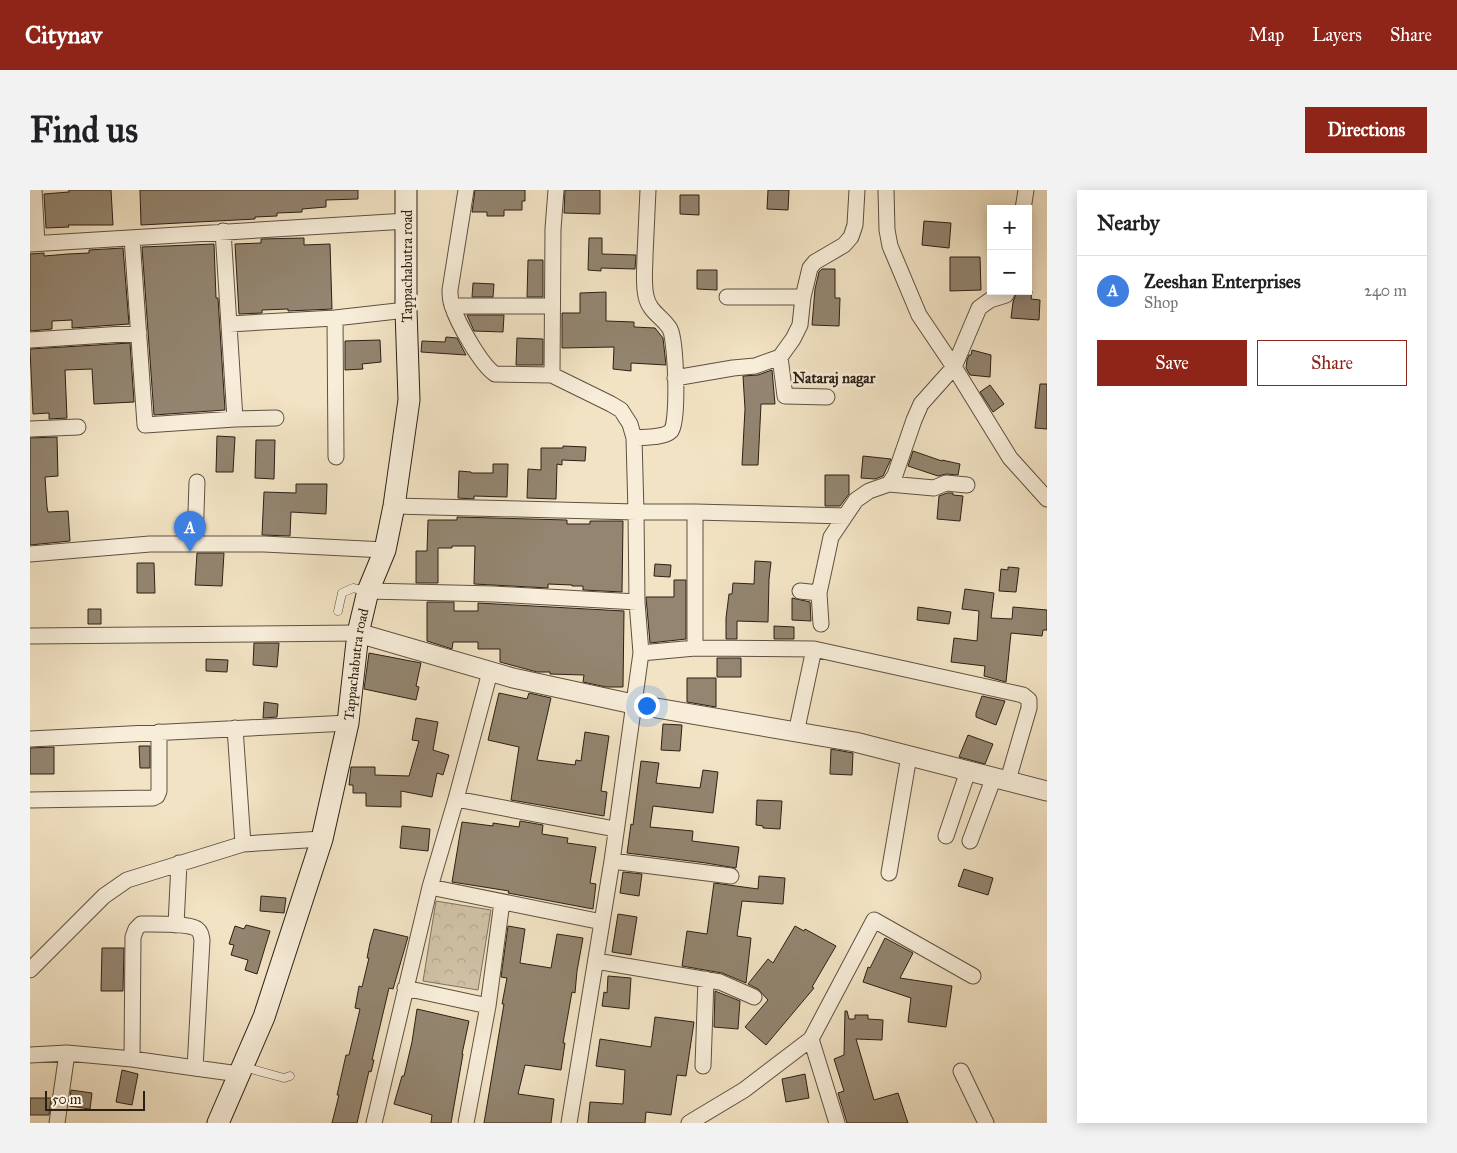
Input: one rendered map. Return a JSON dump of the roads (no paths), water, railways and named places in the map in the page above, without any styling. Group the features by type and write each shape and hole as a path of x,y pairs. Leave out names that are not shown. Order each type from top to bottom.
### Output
{"main road":[{"name":"Tappachabutra road","path":"218,1123 264,1017 322,839 348,724 358,633 368,592 385,550 394,506 409,400 406,310 406,190"}],"street":[{"path":"34,190 33,243 407,221"},
{"path":"466,190 450,290 452,306 480,358 488,369 496,374 552,375 611,404 621,410 630,424 634,438 641,653 615,828 612,861 569,1123"},
{"path":"552,375 551,306 556,190"},
{"path":"634,438 664,435 671,431 674,424 675,347 673,335 669,327 651,310 646,297 644,282 648,190"},
{"path":"675,378 755,366 780,357 800,325 803,297 810,268 815,262 844,245 851,237 855,225 857,190"},
{"path":"886,190 887,230 890,246 919,315 954,366 1010,458 1047,499"},
{"path":"1024,205 1026,190"},
{"path":"223,231 235,419"},
{"path":"132,238 145,425 276,418"},
{"path":"890,484 921,404 954,366 979,308 990,300 1006,295"},
{"path":"727,297 803,297"},
{"path":"452,306 551,306"},
{"path":"229,324 335,318 406,310"},
{"path":"335,318 336,457"},
{"path":"30,340 139,333"},
{"path":"780,357 783,393 785,396 827,397"},
{"path":"30,429 78,427"},
{"path":"195,544 197,482"},
{"path":"821,624 819,593 831,537 856,500 868,491 890,484 934,488 946,483 967,486"},
{"path":"394,506 845,516"},
{"path":"695,512 695,648"},
{"path":"30,554 150,544 264,544 385,550"},
{"path":"368,592 494,594 638,602"},
{"path":"800,592 819,593"},
{"path":"30,636 358,633 490,672 633,704 855,742 1047,791"},
{"path":"641,653 695,648 814,649 1024,695 1029,700 1029,708 1001,779 970,841"},
{"path":"796,732 814,649"},
{"path":"374,1123 430,887 490,672"},
{"path":"30,739 348,724"},
{"path":"235,728 243,844"},
{"path":"30,800 153,798 157,796 159,791 159,732"},
{"path":"890,873 909,756"},
{"path":"946,836 968,771"},
{"path":"456,798 615,828"},
{"path":"30,970 104,896 127,880 243,844 322,839"},
{"path":"612,861 731,876"},
{"path":"176,925 179,863"},
{"path":"430,887 602,922"},
{"path":"466,1123 488,1006 502,902"},
{"path":"689,1123 744,1090 811,1039 874,920 973,976"},
{"path":"132,1059 133,937 136,929 141,924 176,925 196,928 200,932 202,940 195,1068"},
{"path":"596,961 720,982 754,996"},
{"path":"702,1066 706,979"},
{"path":"405,988 488,1006"},
{"path":"811,1039 837,1123"},
{"path":"30,1055 67,1053 132,1059 195,1068 241,1071"},
{"path":"57,1123 67,1053"},
{"path":"961,1071 986,1123"}],"lane":[{"path":"338,611 342,593 348,589 354,588 368,592"},
{"path":"241,1071 284,1078 290,1076"}],"place":[{"name":"Zeeshan Enterprises","path":"190,552"}],"district":[{"name":"Nataraj nagar","path":"834,378"}]}
